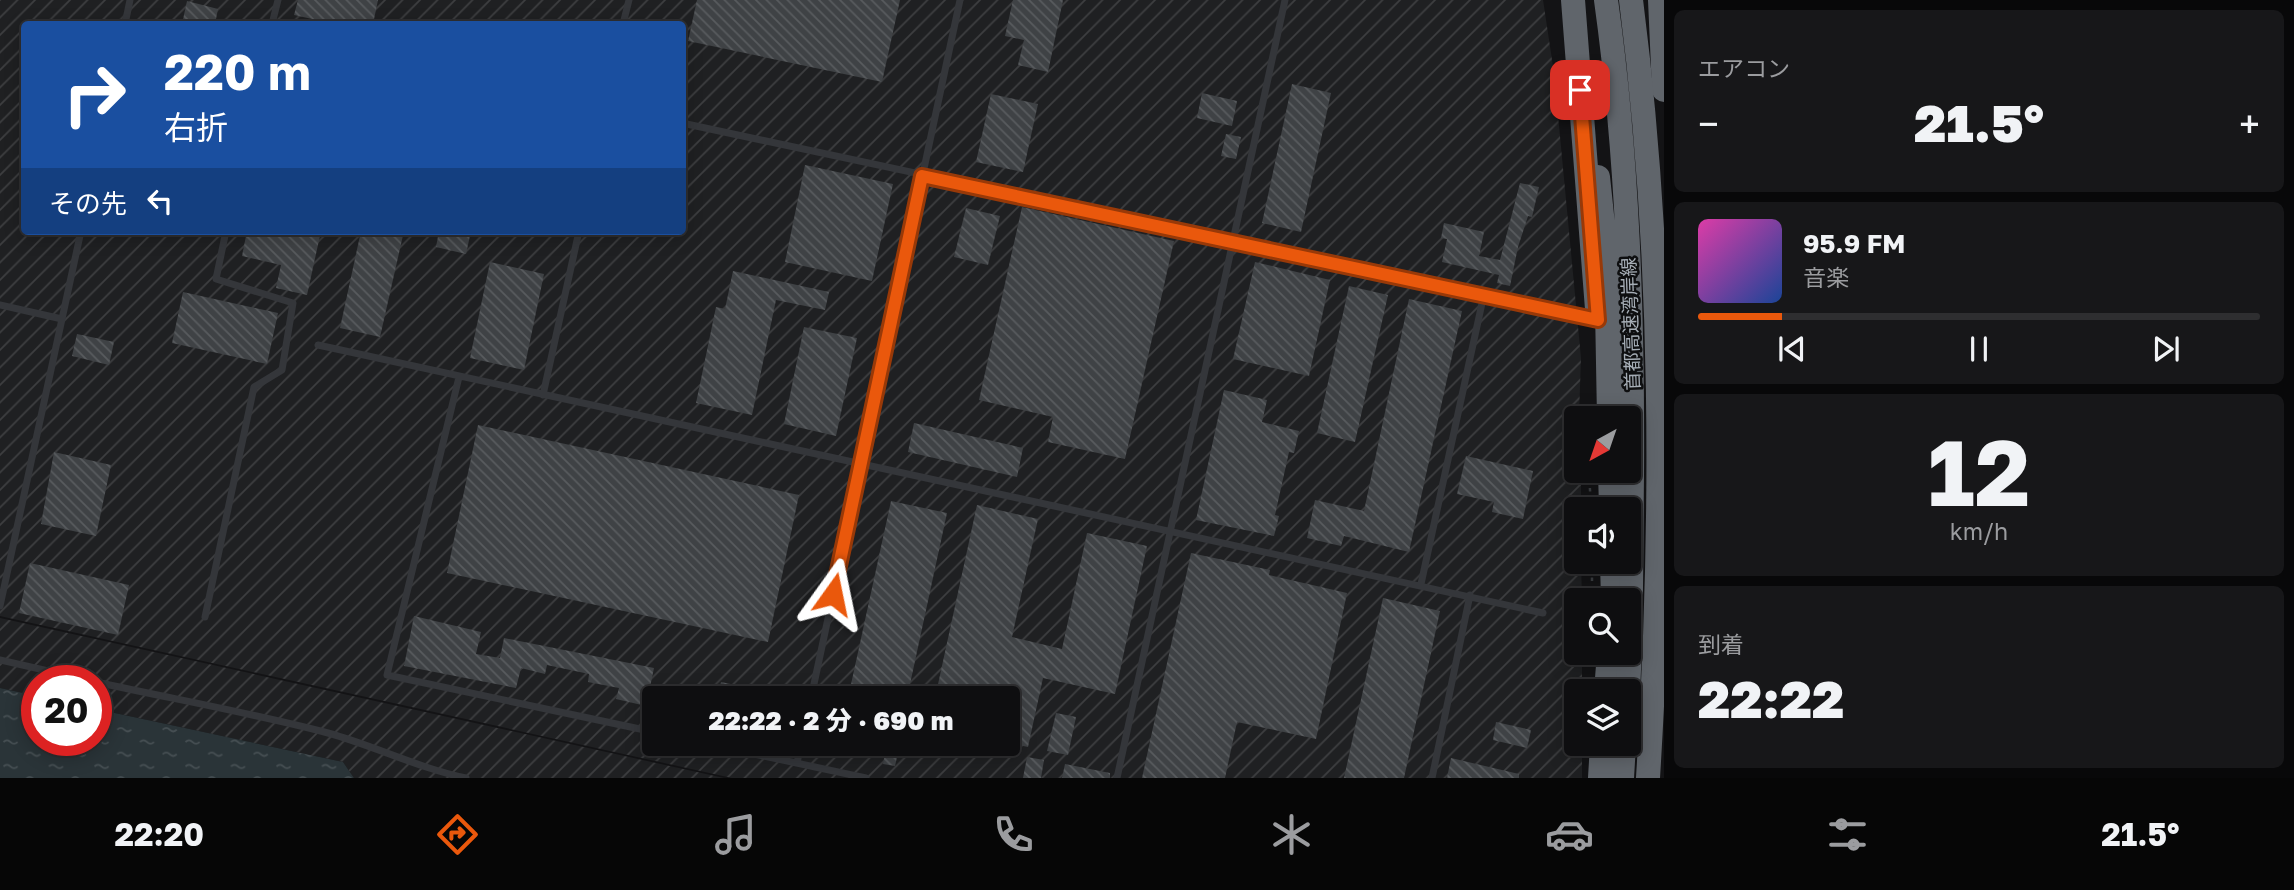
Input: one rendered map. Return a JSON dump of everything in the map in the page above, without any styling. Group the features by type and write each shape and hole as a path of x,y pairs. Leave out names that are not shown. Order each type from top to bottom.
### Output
{"highway":[{"path":"1576,0 1594,104 1605,253 1609,406"},
{"path":"1576,0 1603,406"},
{"name":"首都高速湾岸線","path":"1606,0 1626,208 1632,382 1629,679"},
{"name":"首都高速湾岸線","path":"1631,0 1652,203 1661,352 1662,515 1657,679 1648,778"},
{"path":"1660,0 1664,90"},
{"path":"1600,778 1601,756"},
{"path":"1622,756 1622,778"}],"lane":[{"path":"126,21 130,0"},
{"path":"273,21 278,0"},
{"path":"625,21 629,0"},
{"path":"814,686 960,0"},
{"path":"1117,778 1285,0"},
{"path":"686,124 1598,320"},
{"path":"0,606 79,235"},
{"path":"205,617 254,387 282,370 293,303 216,279 225,235"},
{"path":"543,395 578,235"},
{"path":"1421,584 1484,294"},
{"path":"0,305 62,319"},
{"path":"318,345 1421,584 1543,613"},
{"path":"459,377 387,675 642,729"},
{"path":"1432,778 1470,595"},
{"path":"0,660 22,665"},
{"path":"112,685 327,733 404,757 426,769 466,778"},
{"path":"764,756 866,778"},
{"path":"797,763 798,756"}],"shaded area":[{"path":"0,0 1543,0 1554,73 1581,358 1579,406 1564,406 1564,483 1581,483 1581,497 1564,497 1564,574 1581,574 1582,588 1564,588 1564,665 1582,665 1582,679 1564,679 1564,756 1582,756 1582,778 732,778 0,616"},
{"path":"0,618 724,778 354,778 343,762 112,712 112,665 21,665 21,693 0,688"}],"water":[{"path":"0,688 21,693 21,756 112,756 112,712 343,762 354,778 0,778"}],"building":[{"path":"298,0 378,0 374,21 321,21 294,15"},
{"path":"697,0 900,0 882,82 688,41"},
{"path":"1013,0 1063,0 1048,72 1018,65 1024,40 1005,36"},
{"path":"187,1 218,9 216,21 183,21"},
{"path":"1292,84 1331,93 1301,232 1262,223"},
{"path":"1202,93 1237,101 1232,126 1197,118"},
{"path":"991,94 1038,104 1023,172 976,162"},
{"path":"1226,134 1241,137 1236,159 1221,156"},
{"path":"805,165 893,184 872,281 785,262"},
{"path":"1520,183 1539,187 1532,217 1528,216 1518,247 1510,286 1497,283 1499,275 1442,262 1447,239 1441,238 1444,223 1484,232 1479,256 1500,260"},
{"path":"1022,207 1174,241 1125,459 1048,442 1053,417 979,400"},
{"path":"966,208 1000,216 988,265 954,257"},
{"path":"246,235 320,235 307,295 276,288 281,265 242,256"},
{"path":"360,235 403,235 380,337 340,328"},
{"path":"438,235 470,235 466,254 436,247"},
{"path":"490,262 544,274 524,370 470,358"},
{"path":"1255,262 1330,280 1309,376 1233,359"},
{"path":"733,271 829,292 825,310 776,300 752,415 696,403 716,307 725,309"},
{"path":"1349,286 1388,295 1355,442 1317,433"},
{"path":"183,292 278,313 267,364 172,343"},
{"path":"1409,299 1462,311 1409,552 1344,536 1341,546 1307,538 1315,500 1364,511"},
{"path":"804,327 857,338 836,436 784,424"},
{"path":"77,334 114,342 109,365 72,356"},
{"path":"1224,390 1267,400 1262,422 1299,431 1294,453 1289,452 1275,515 1279,516 1274,536 1196,520"},
{"path":"914,423 1023,448 1017,477 908,452"},
{"path":"478,425 799,495 768,642 447,573"},
{"path":"54,452 111,465 96,536 41,524"},
{"path":"1466,456 1533,471 1523,519 1492,512 1494,502 1457,494"},
{"path":"891,501 947,513 910,686 851,686"},
{"path":"977,505 1038,519 1012,637 1062,649 1087,533 1147,546 1115,694 1043,678 1028,747 1020,745 1020,686 938,686"},
{"path":"1191,553 1270,570 1269,575 1347,593 1316,739 1237,722 1225,778 1142,778"},
{"path":"30,563 129,585 118,635 19,613"},
{"path":"1383,598 1440,611 1404,778 1344,778"},
{"path":"414,616 481,632 476,654 500,658 504,638 654,668 650,686 642,686 642,705 616,699 619,688 588,682 589,674 547,665 545,674 521,668 516,688 404,666"},
{"path":"721,682 740,686 720,686"},
{"path":"1056,713 1076,717 1068,755 1047,751"},
{"path":"1496,722 1531,730 1527,748 1493,740"},
{"path":"885,756 897,756 895,766 883,764"},
{"path":"1027,757 1044,760 1041,778 1023,778"},
{"path":"1451,758 1519,774 1519,778 1447,778"},
{"path":"1065,764 1110,773 1110,778 1062,778"}],"route":[{"path":"833,594 922,176 1598,320 1580,90"}]}
